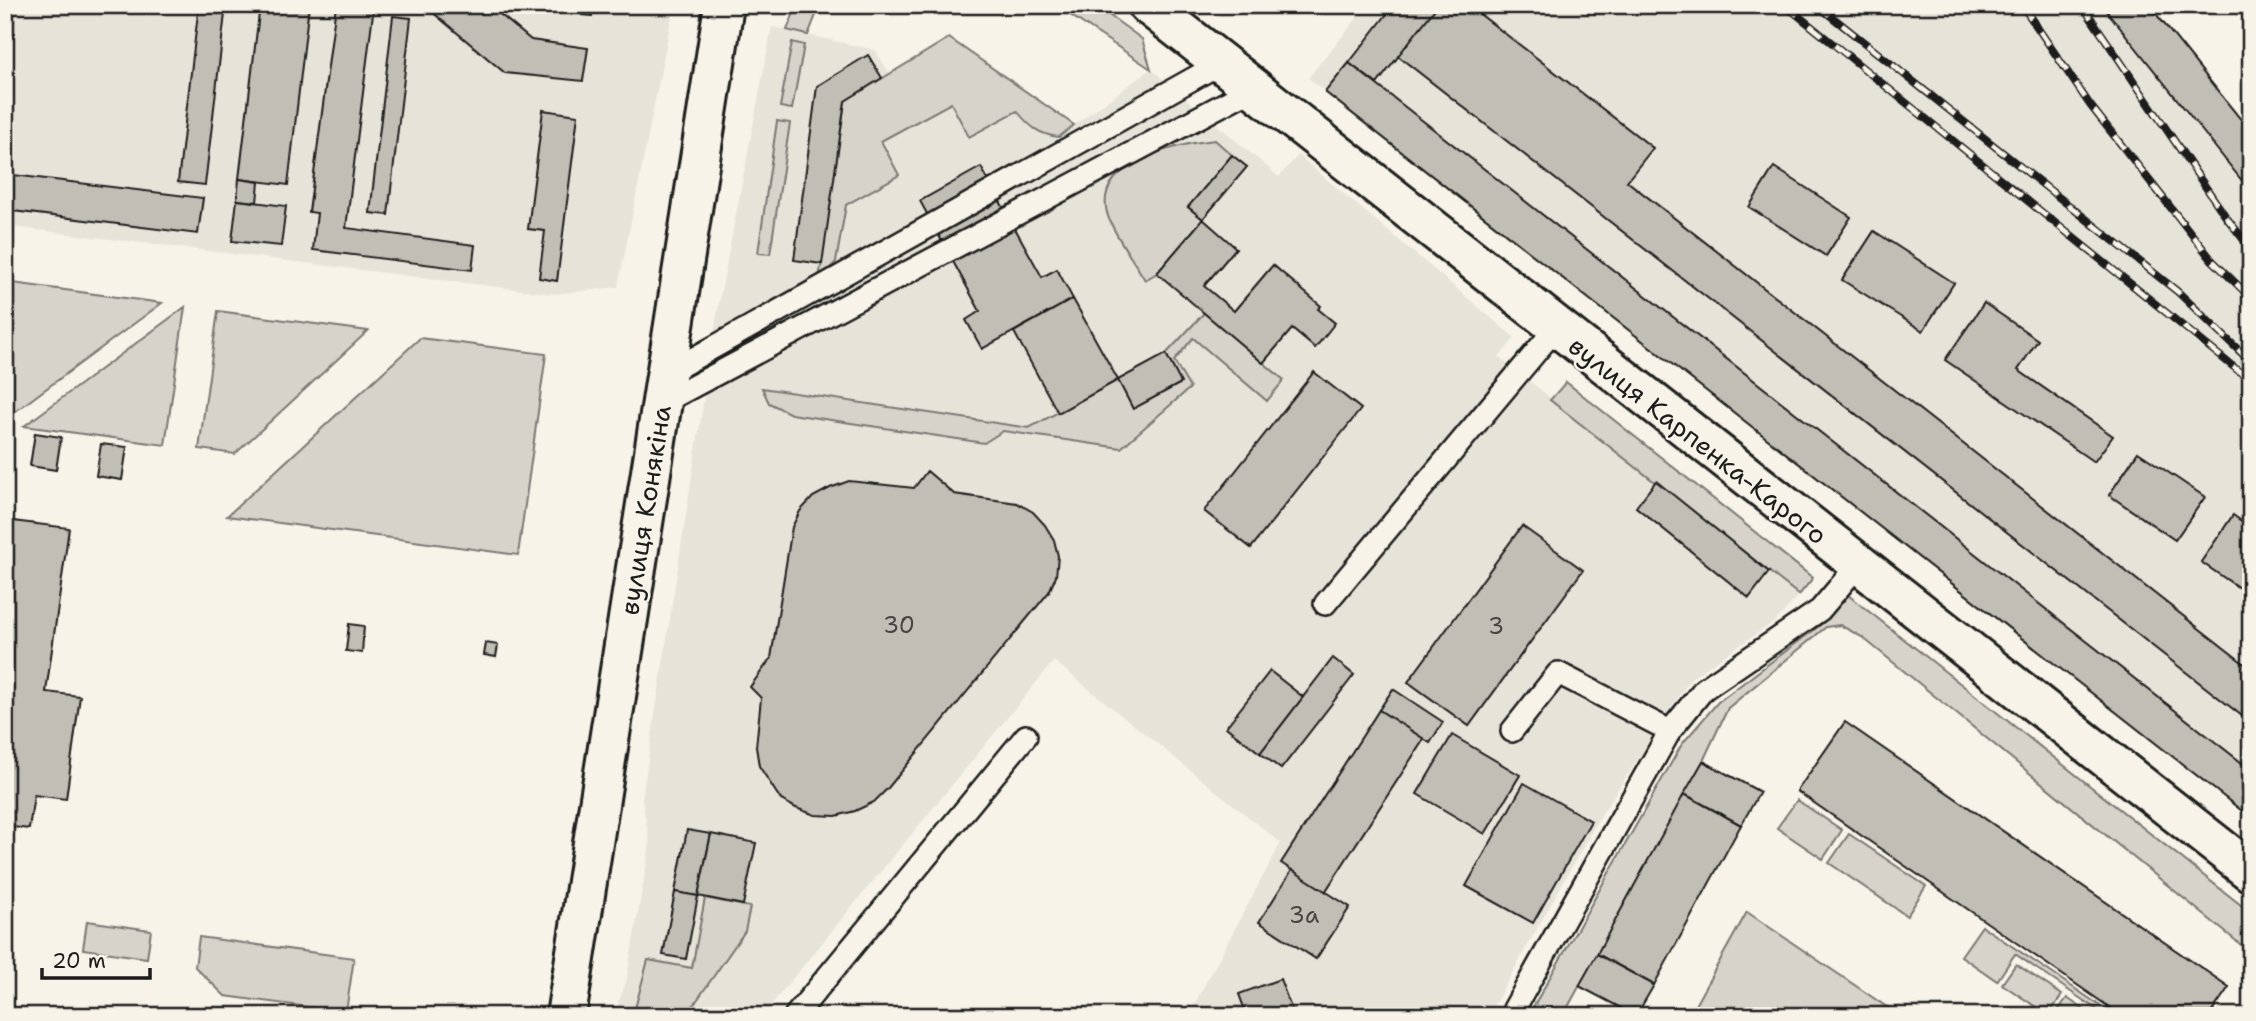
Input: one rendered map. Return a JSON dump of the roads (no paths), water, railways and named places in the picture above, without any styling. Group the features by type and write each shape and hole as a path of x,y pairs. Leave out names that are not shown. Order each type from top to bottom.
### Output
{"main road":[{"name":"вулиця Конякіна","path":"566,1016 724,5"},
{"name":"вулиця Карпенка-Карого","path":"1148,5 2251,872"}],"lane":[{"path":"664,388 1131,113 1221,63"},
{"path":"664,388 1252,89"},
{"path":"1131,113 1160,138"},
{"path":"1325,604 1556,328"},
{"path":"1513,1016 1514,1009 1670,731 1704,689 1821,610 1858,565"},
{"path":"1512,731 1558,673 1670,731"},
{"path":"795,1016 1026,736"}],"railway":[{"path":"1785,5 2251,381"},
{"path":"1817,5 2178,292 2251,362"},
{"path":"2022,5 2090,105 2212,260 2251,298"},
{"path":"2082,5 2226,217 2251,249"}]}
